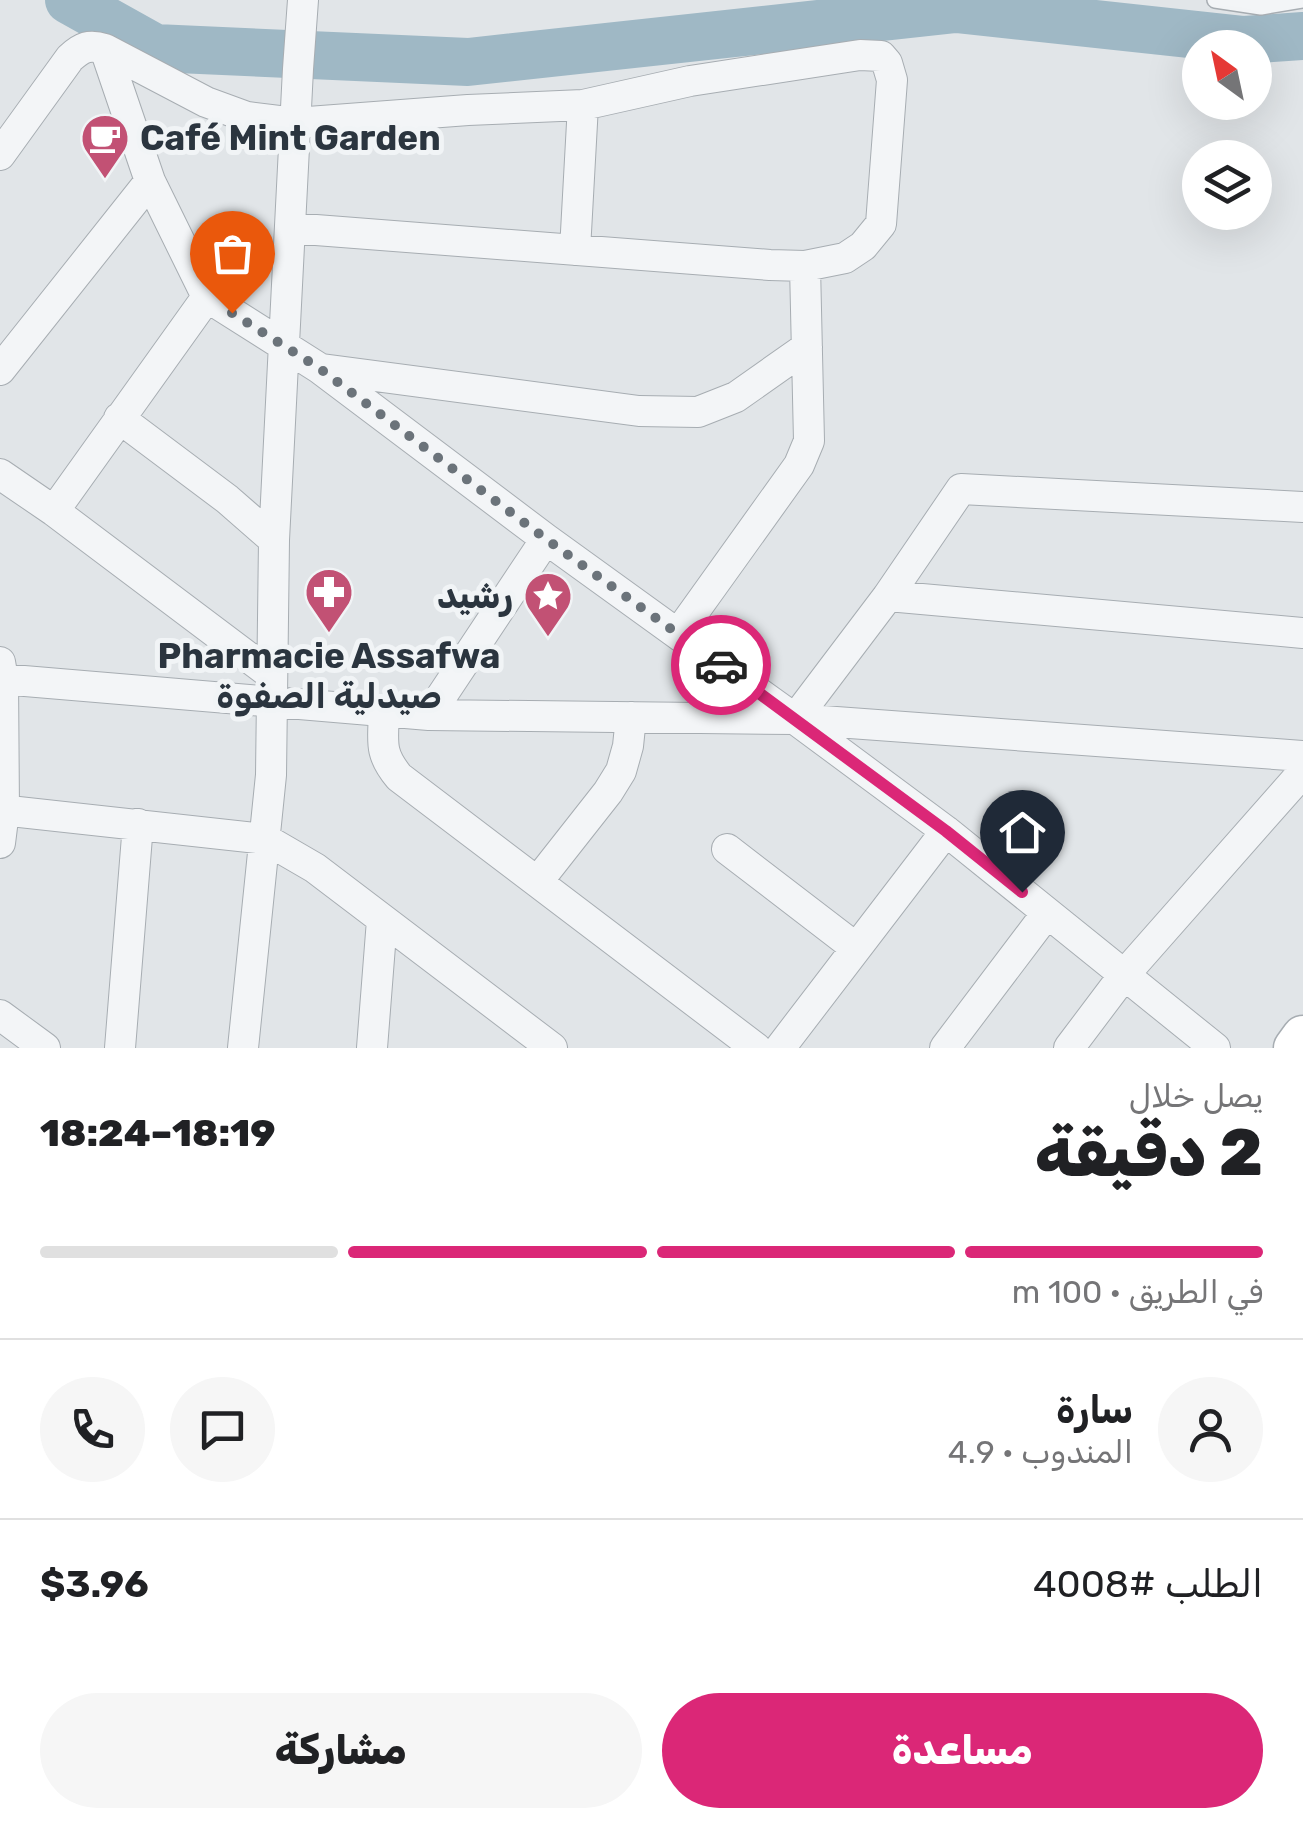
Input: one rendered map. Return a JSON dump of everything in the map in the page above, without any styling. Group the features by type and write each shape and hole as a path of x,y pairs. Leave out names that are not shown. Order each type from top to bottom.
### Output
{"main road":[{"path":"1295,1048 1303,1037"}],"street":[{"path":"244,1048 271,775 274,540 303,0"},
{"path":"2,149 70,58 90,45 105,49 206,102 247,117 295,123 583,105 690,81 860,54 881,56 892,80 882,224 863,246 845,258 805,266 770,266 290,228"},
{"path":"105,49 150,181 206,296 319,368 946,831 1215,1048"},
{"path":"576,250 583,105"},
{"path":"0,370 150,181"},
{"path":"678,634 799,465 809,441 805,266"},
{"path":"54,511 206,296"},
{"path":"319,368 640,410 698,412 736,397 807,347"},
{"path":"119,418 227,499 274,540"},
{"path":"0,474 54,511 273,689"},
{"path":"795,719 888,596 961,490 1303,507"},
{"path":"429,715 546,539"},
{"path":"888,596 1303,633"},
{"path":"0,843 1,673 273,689 384,712 429,715 795,719 1303,756"},
{"path":"384,712 384,753 399,777 756,1048"},
{"path":"538,881 621,772 631,717"},
{"path":"1069,1048 1124,975 1303,772"},
{"path":"2,811 265,839 315,868 552,1048"},
{"path":"120,1048 138,824"},
{"path":"780,1048 946,831"},
{"path":"727,849 856,948"},
{"path":"945,1048 1047,912"},
{"path":"372,1048 382,920"},
{"path":"0,1015 46,1048"}],"lane":[{"path":"1215,0 1261,7 1302,0"}],"waterway":[{"path":"69,0 155,48 468,62 956,9 1244,40 1303,36"}],"way so far":[{"path":"232,313 319,368 721,665"}],"place":[{"name":"Café Mint Garden","path":"105,180"},
{"name":"Pharmacie Assafwa صيدلية الصفوة","path":"329,634"},
{"name":"رشيد","path":"548,638"}],"route":[{"path":"721,665 1022,892"}]}
